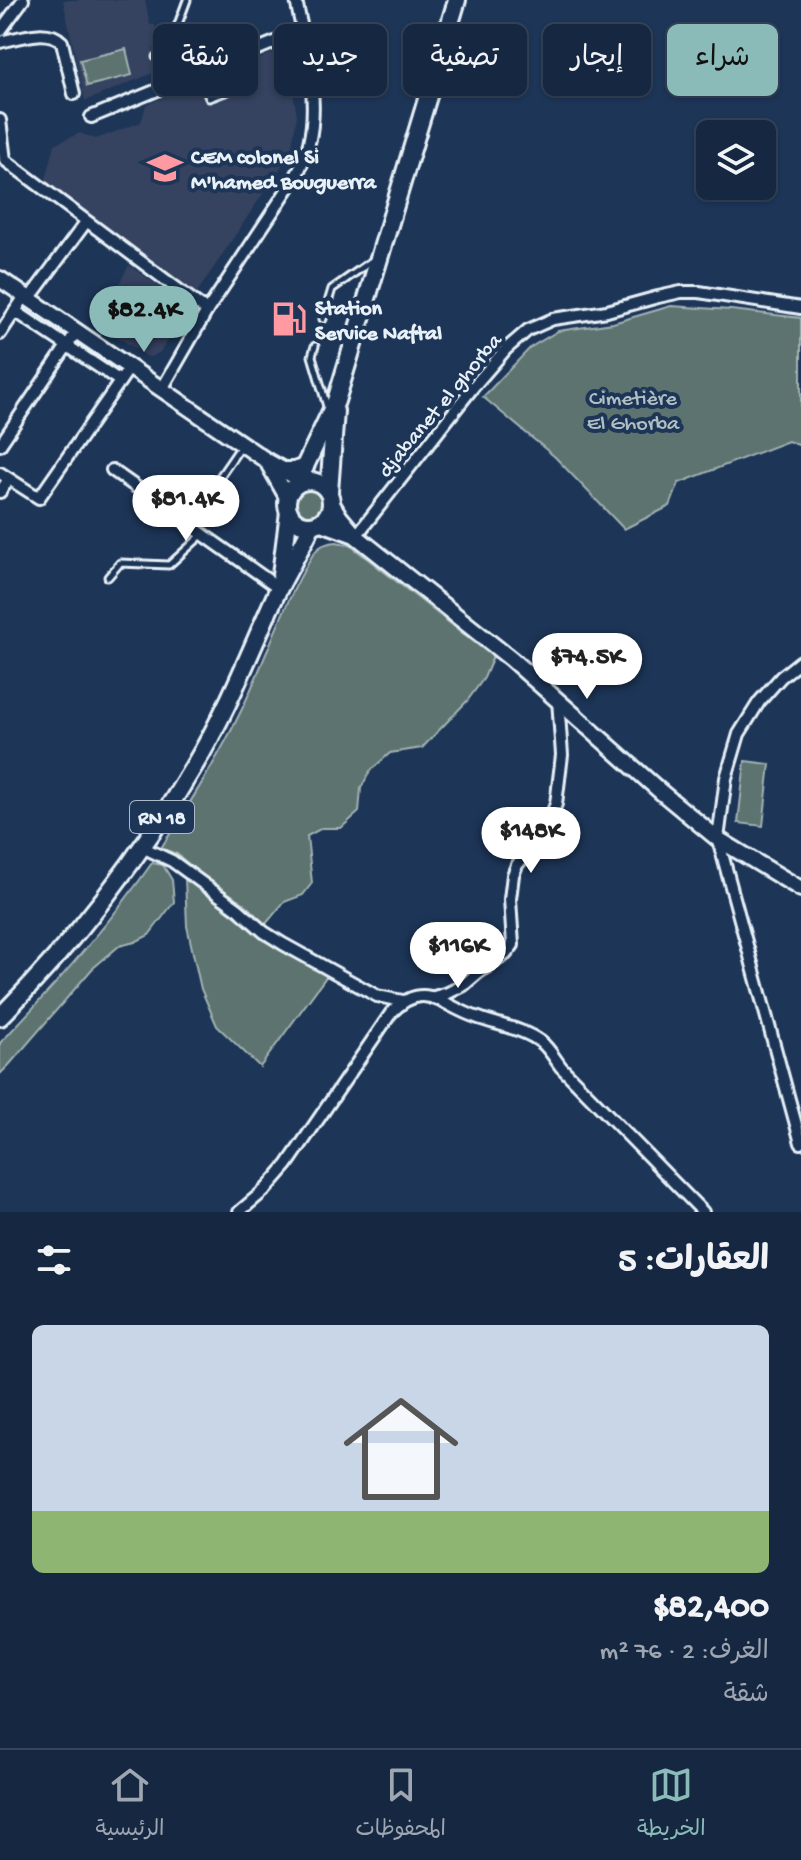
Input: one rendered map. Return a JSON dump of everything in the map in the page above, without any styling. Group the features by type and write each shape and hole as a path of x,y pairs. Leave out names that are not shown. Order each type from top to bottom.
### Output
{"main road":[{"name":"RN 18","path":"279,588 295,485 332,408 457,0"},
{"path":"0,279 267,461 295,485 321,484 340,517 356,536 511,659 718,839 801,889"},
{"name":"RN 18","path":"330,497 332,408"},
{"path":"267,461 295,485 299,522 356,536"},
{"path":"316,524 328,514 330,497"},
{"name":"RN 18","path":"0,1017 101,901 142,847 202,752 279,588 316,524"}],"street":[{"path":"0,31 23,0"},
{"path":"296,0 301,24"},
{"path":"0,42 42,34 58,38 62,42 74,94"},
{"path":"91,117 153,92"},
{"path":"162,389 207,311 295,178 307,152 312,96"},
{"path":"0,120 2,163 207,311"},
{"path":"0,334 86,222"},
{"name":"djabanet el ghorba","path":"356,536 474,386 506,349 528,330 553,319 607,311 681,292 801,308"},
{"path":"15,311 120,381"},
{"path":"0,445 77,331"},
{"path":"0,492 4,476 39,498 130,367"},
{"path":"112,470 279,588"},
{"path":"801,661 781,677 759,702 739,734 726,778 718,839 801,1143"},
{"path":"142,847 172,861 264,932 377,996 403,1001 448,993 506,954 513,945 510,899 513,875 517,865 543,835 556,804 560,784 562,755 558,700"},
{"path":"434,997 472,1016 520,1031 542,1043 561,1067 703,1212"},
{"path":"239,1212 266,1189 287,1165 391,1013 403,1001"}],"lane":[{"path":"178,24 187,0"},
{"path":"323,319 332,289 380,254"},
{"path":"315,346 312,356 332,408"},
{"path":"219,478 242,445"},
{"path":"108,577 120,563 169,565 202,534"}],"shaded area":[{"path":"63,0 145,0 150,25 153,25 153,73 85,101"},
{"name":"CEM colonel Si M'hamed Bouguerra","path":"274,53 274,96 294,96 297,115 291,152 196,294 45,183 55,144 80,133 96,139 141,122 146,105 168,96 258,96 258,59"},
{"path":"129,265 191,309 160,352 151,357 98,324"}],"green space":[{"path":"126,49 132,75 87,86 80,60"},
{"name":"Cimetière El Ghorba","path":"671,306 801,318 801,446 788,441 679,483 670,506 624,529 555,457 483,397 531,347 558,331 613,323"},
{"path":"309,489 319,493 323,503 319,513 309,517 299,513 295,503 299,493"},
{"path":"337,542 350,545 493,657 484,678 467,701 422,748 390,753 370,771 361,788 359,812 341,828 322,828 307,836 312,883 303,895 284,902 265,925 245,904 177,854 161,848 233,727 292,593 312,556 322,546"},
{"path":"745,761 770,764 763,826 738,823"},
{"path":"152,863 163,865 172,880 174,902 149,935 119,946 92,969 0,1074 0,1043 79,956"},
{"path":"185,878 263,940 328,974 260,1067 217,1026 201,989 187,926"}],"place":[{"name":"CEM colonel Si M'hamed Bouguerra","path":"165,168"},
{"name":"Station Service Naftal","path":"289,319"}]}
